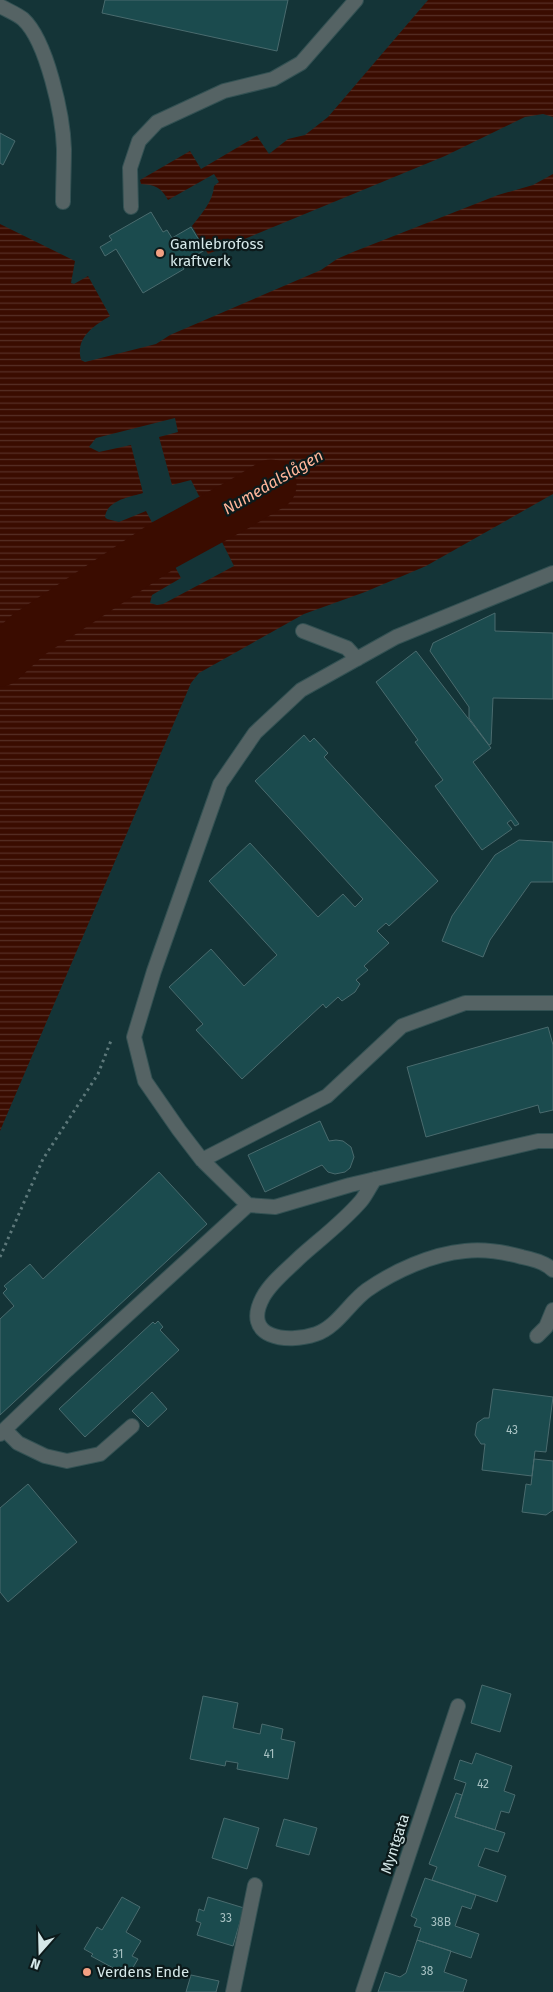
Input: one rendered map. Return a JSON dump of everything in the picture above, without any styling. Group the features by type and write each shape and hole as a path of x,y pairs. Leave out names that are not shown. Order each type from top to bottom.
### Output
{"street":[{"path":"131,207 130,168 139,141 157,122 224,91 273,79 300,63 356,0"},
{"path":"0,6 23,19 33,32 44,55 60,112 64,148 63,202"},
{"path":"553,573 396,637 301,690 255,733 220,784 154,971 134,1037 145,1081 202,1160 248,1205 275,1208 375,1179 538,1141 553,1140"},
{"path":"303,631 347,648 357,659"},
{"path":"202,1160 327,1096 402,1026 465,1003 553,1003"},
{"path":"375,1179 361,1201 269,1288 257,1311 258,1322 264,1332 288,1339 298,1339 317,1334 333,1323 365,1291 383,1279 405,1268 465,1251 504,1253 529,1258 553,1270"},
{"path":"132,1426 100,1454 67,1461 45,1456 18,1443 2,1432 248,1205"},
{"path":"537,1336 546,1327 553,1310"},
{"name":"Myntgata","path":"363,1992 458,1706"},
{"path":"233,1992 255,1885"}],"path":[{"path":"0,1257 43,1159 98,1074 115,1030"}],"water":[{"path":"428,0 553,0 553,117 543,114 525,117 445,156 208,254 192,226 206,207 214,186 219,182 214,174 168,200 163,192 157,188 141,184 140,180 190,151 201,169 257,136 269,154 288,139 305,135 328,117"},
{"path":"553,174 553,494 426,566 365,592 304,614 199,673 191,683 0,1131 0,224 75,261 71,283 74,284 88,276 110,316 92,328 83,339 80,352 81,360 85,362 156,344 170,335 321,270 337,259 353,252 498,195 533,185","holes":["175,418 178,432 159,437 172,485 191,480 234,566 163,604 157,605 150,603 152,595 181,578 146,511 119,522 105,517 107,511 114,503 143,493 131,445 99,452 89,447 96,438"]}],"building":[{"path":"105,0 288,0 277,51 102,13"},
{"path":"0,133 15,141 3,165 0,163"},
{"name":"Gamlebrofoss kraftverk","path":"151,212 163,232 167,230 172,238 191,227 205,250 181,264 184,269 143,293 116,249 105,256 100,247 112,240 109,236"},
{"path":"495,613 495,631 553,633 553,699 493,698 491,744 489,745 469,718 469,707 430,651 433,643"},
{"path":"416,651 491,748 473,762 519,824 515,826 511,820 507,823 512,829 482,850 435,786 443,780 415,742 418,740 376,682"},
{"path":"304,735 310,742 314,738 328,753 324,757 438,881 389,926 386,923 377,931 389,943 364,966 368,970 356,980 360,984 355,992 342,1001 338,997 326,1008 323,1004 242,1079 196,1030 203,1024 169,987 211,949 244,986 277,955 209,881 250,843 318,917 343,894 355,907 363,899 255,781"},
{"path":"519,840 553,842 553,882 531,882 490,940 483,957 442,941 452,916 495,855"},
{"path":"548,1027 553,1045 553,1110 540,1113 538,1105 426,1137 407,1067"},
{"path":"320,1121 329,1141 343,1141 351,1147 354,1157 350,1168 345,1172 335,1174 328,1172 322,1165 265,1192 248,1155"},
{"path":"159,1172 207,1224 0,1415 0,1319 14,1306 3,1293 7,1289 4,1286 30,1264 43,1279"},
{"path":"158,1321 163,1327 160,1330 179,1350 85,1437 59,1409 153,1322 155,1324"},
{"path":"493,1389 553,1397 546,1452 535,1451 532,1476 482,1470 485,1444 481,1444 475,1435 477,1423 484,1418 489,1418"},
{"path":"152,1392 167,1409 148,1427 132,1411"},
{"path":"534,1459 553,1461 553,1510 546,1515 522,1512 526,1484 531,1485"},
{"path":"28,1484 77,1542 8,1602 0,1592 0,1508"},
{"path":"482,1685 511,1694 500,1732 471,1723"},
{"path":"203,1696 238,1703 233,1728 260,1734 262,1724 283,1729 281,1739 295,1742 288,1779 237,1769 238,1763 226,1761 225,1766 190,1759"},
{"path":"476,1753 512,1766 504,1791 515,1795 509,1813 501,1811 495,1830 455,1817 466,1783 454,1779 460,1760 472,1764"},
{"path":"456,1793 462,1795 455,1817 505,1833 498,1852 485,1848 478,1866 506,1876 497,1902 432,1880 437,1867 429,1864"},
{"path":"224,1818 259,1828 247,1869 212,1858"},
{"path":"284,1819 317,1828 309,1855 276,1846"},
{"path":"425,1878 476,1895 471,1909 462,1906 455,1926 479,1934 471,1958 417,1940 421,1928 414,1926 417,1919 411,1916"},
{"path":"122,1897 140,1907 126,1932 141,1941 132,1956 138,1959 128,1976 91,1956 93,1954 84,1949 97,1927 102,1930"},
{"path":"208,1897 244,1908 233,1946 197,1935 201,1923 196,1921 199,1909 204,1911"},
{"path":"417,1940 451,1951 444,1972 467,1980 463,1992 378,1992 385,1972 400,1977 406,1973"},
{"path":"191,1975 219,1981 216,1992 186,1992"}],"waterway":[{"name":"Numedalslågen","path":"0,661 28,635 164,545 271,485"}],"place":[{"name":"Gamlebrofoss kraftverk","path":"160,253"},
{"name":"Verdens Ende","path":"87,1972"}]}
